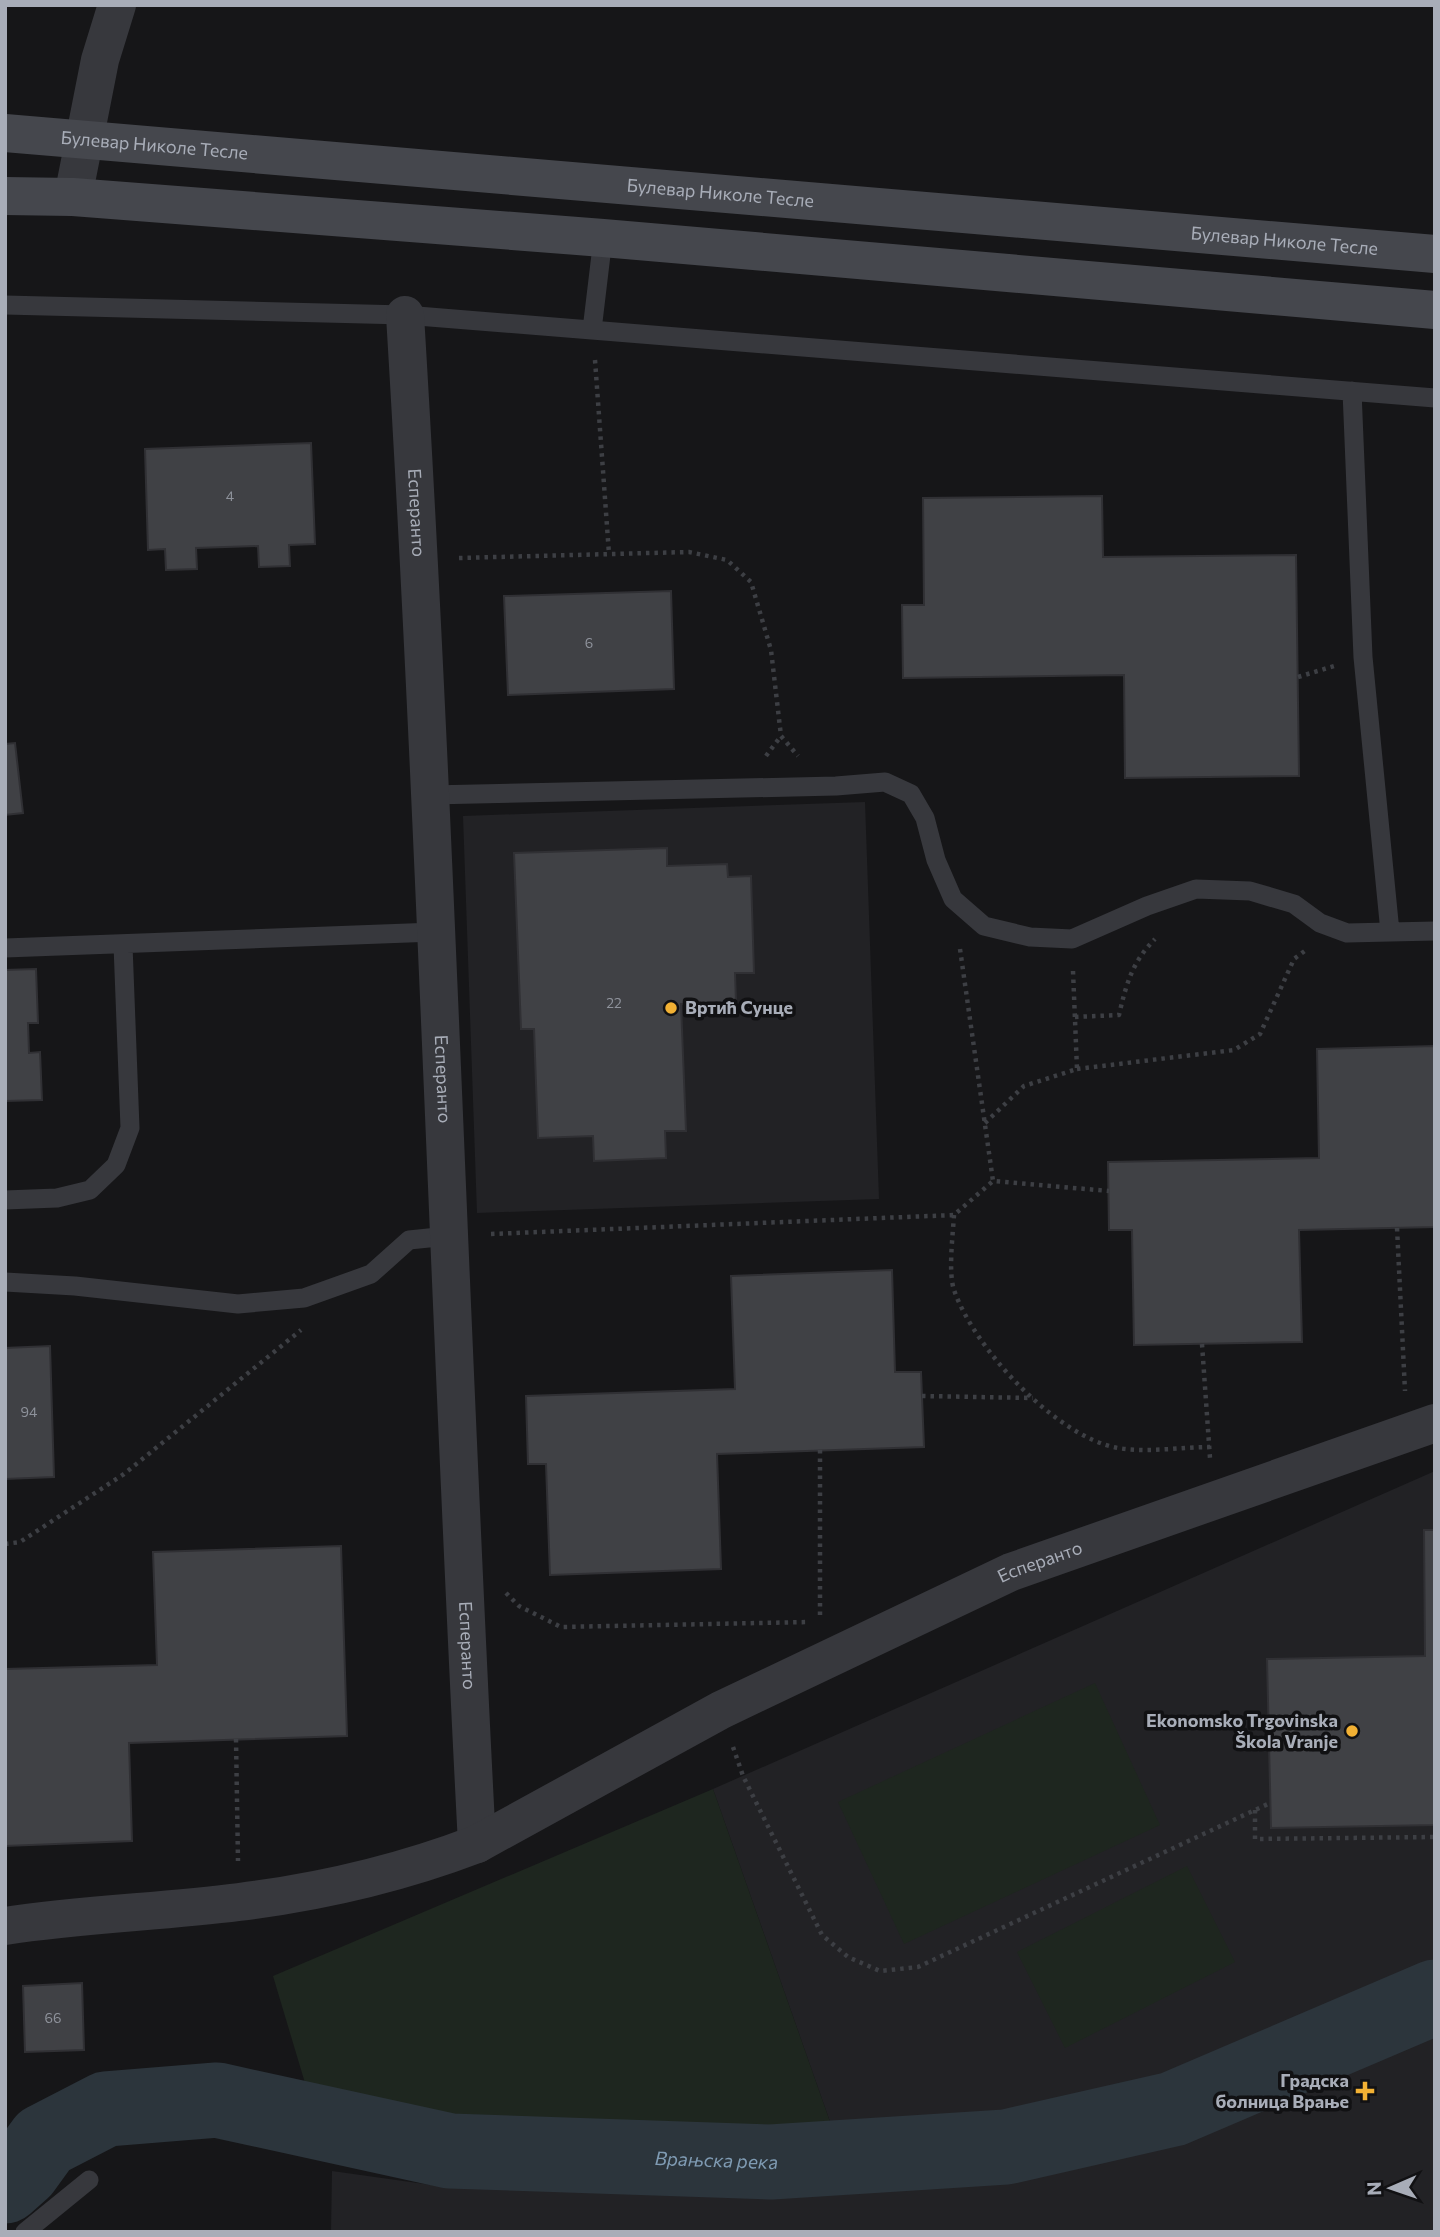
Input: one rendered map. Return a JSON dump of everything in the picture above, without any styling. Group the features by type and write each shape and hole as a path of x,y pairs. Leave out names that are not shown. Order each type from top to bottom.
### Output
{"main road":[{"name":"Булевар Николе Тесле","path":"5,133 1435,254"},
{"path":"5,196 73,197 603,238 1435,310"}],"street":[{"path":"73,197 100,60 117,5"},
{"name":"Есперанто","path":"405,315 420,559 448,1236 478,1844"},
{"name":"Есперанто","path":"5,1926 65,1917 239,1902 341,1885 436,1860 478,1844 720,1710 1011,1572 1421,1428"}],"lane":[{"path":"592,330 603,238"},
{"path":"5,305 405,315 1435,398"},
{"path":"1352,391 1363,657 1390,932"},
{"path":"430,795 836,786 885,782 911,794 925,818 936,859 953,899 984,926 1030,937 1072,939 1147,906 1196,889 1250,891 1294,904 1320,923 1347,933 1435,931"},
{"path":"5,948 123,946 435,933"},
{"path":"5,1200 57,1198 90,1190 116,1165 130,1128 123,946"},
{"path":"5,1282 75,1286 238,1304 304,1298 371,1273 409,1240 448,1236"},
{"path":"25,2232 89,2180"}],"path":[{"path":"592,330 609,554"},
{"path":"420,559 688,552 727,560 751,582 771,650 781,736 805,764 836,786"},
{"path":"953,899 993,1181"},
{"path":"1075,1017 1119,1016 1126,984 1138,956 1164,930"},
{"path":"984,1124 1024,1086 1077,1069 1234,1050 1260,1034 1294,958 1316,942 1347,933"},
{"path":"1072,939 1077,1069"},
{"path":"448,1236 954,1215 993,1181 1109,1191"},
{"path":"954,1215 953,1287 972,1329 1034,1398 1077,1434 1119,1448 1210,1447"},
{"path":"1397,1228 1421,1428"},
{"path":"5,1544 20,1542 124,1474 306,1326"},
{"path":"1202,1344 1210,1447 1210,1503"},
{"path":"922,1396 1034,1398"},
{"path":"502,1588 519,1606 561,1628 820,1622 820,1450"},
{"path":"720,1710 743,1776 822,1935 848,1957 880,1971 918,1967 1270,1803"},
{"path":"236,1740 239,1902"},
{"path":"1255,1810 1255,1839 1435,1837"}],"shaded area":[{"name":"Вртић Сунце","path":"865,802 879,1199 477,1213 463,816"},
{"path":"1435,1471 1435,1972 1172,2083 998,2126 835,2136 713,1789"},
{"path":"1095,1683 1160,1825 904,1944 838,1802"},
{"path":"713,1789 835,2136 454,2125 308,2093 273,1976"},
{"path":"1187,1866 1235,1962 1065,2048 1017,1952"},
{"name":"Градска болница Врање","path":"1435,2033 1435,2232 331,2232 332,2171 446,2187 792,2192 1154,2148"}],"building":[{"path":"311,443 315,544 289,545 290,566 259,567 258,546 196,548 197,569 166,570 165,549 148,550 145,449"},
{"path":"1102,496 1103,557 1296,555 1299,776 1125,778 1124,675 903,678 902,605 924,605 923,498"},
{"path":"671,591 674,689 508,695 504,596"},
{"path":"15,743 23,813 5,815 5,744"},
{"path":"667,848 667,866 727,864 728,877 751,876 754,973 735,973 736,1002 681,1004 686,1131 665,1131 666,1158 594,1161 593,1136 538,1138 534,1029 521,1029 514,853"},
{"path":"36,969 38,1023 28,1023 29,1053 40,1052 42,1100 5,1101 5,970"},
{"path":"1435,1046 1435,1227 1299,1230 1302,1342 1134,1345 1132,1230 1109,1230 1108,1162 1319,1158 1317,1049"},
{"path":"892,1270 895,1372 921,1372 924,1447 717,1454 721,1569 550,1575 546,1464 528,1464 526,1396 735,1389 731,1276"},
{"path":"50,1346 54,1477 5,1479 5,1348"},
{"name":"Ekonomsko Trgovinska Škola Vranje","path":"1424,1530 1435,1530 1435,1825 1271,1828 1267,1659 1425,1656"},
{"path":"341,1546 347,1736 129,1743 132,1841 5,1846 5,1669 157,1665 153,1552"},
{"path":"82,1983 84,2050 25,2052 23,1986"}],"waterway":[{"name":"Врањска река","path":"5,2186 23,2170 44,2141 106,2109 217,2100 450,2151 771,2162 1006,2147 1173,2109 1435,1997"}],"place":[{"name":"Вртић Сунце","path":"671,1008"},
{"name":"Ekonomsko Trgovinska Škola Vranje","path":"1352,1731"},
{"name":"Градска болница Врање","path":"1365,2091"}]}
